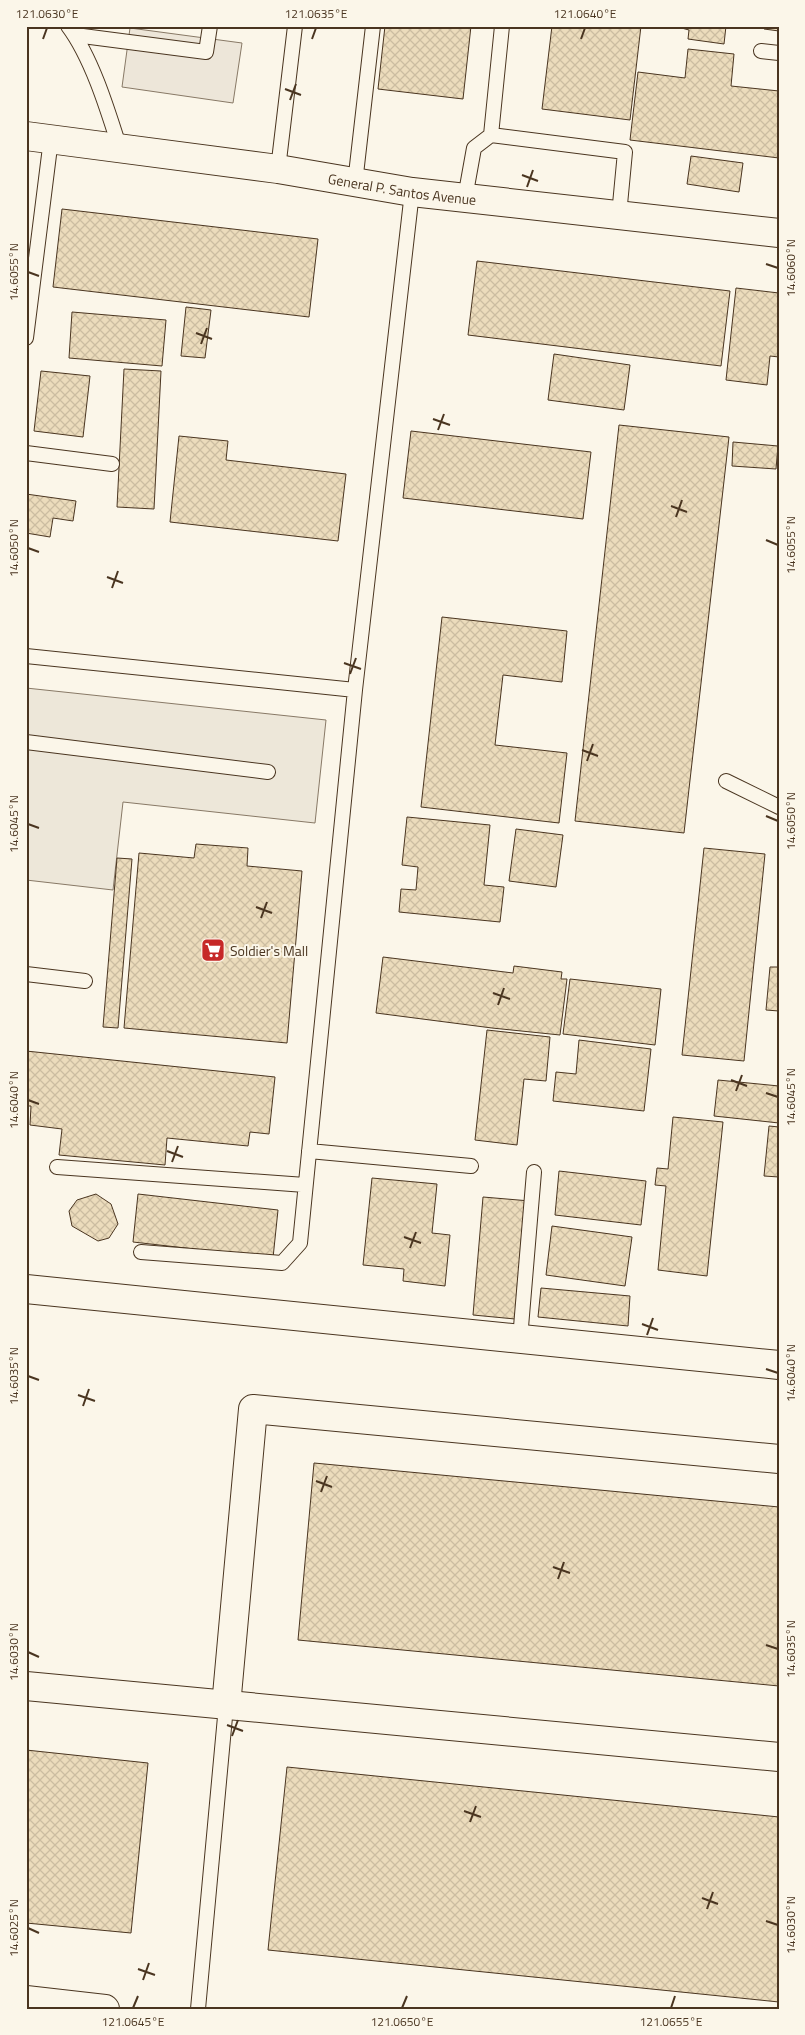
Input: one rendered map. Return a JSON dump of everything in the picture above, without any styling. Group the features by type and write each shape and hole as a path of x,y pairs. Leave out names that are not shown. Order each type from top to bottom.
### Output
{"street":[{"name":"General P. Santos Avenue","path":"38,137 278,170 412,192 779,233"},
{"path":"26,1289 779,1365"},
{"path":"226,1706 253,1408 779,1459"},
{"path":"26,1686 779,1757"},
{"path":"26,2000 105,2009"}],"lane":[{"path":"72,31 206,52 210,26"},
{"path":"278,170 295,26"},
{"path":"355,183 373,26"},
{"path":"491,135 502,26"},
{"path":"72,31 101,91 120,149"},
{"path":"761,51 779,53"},
{"path":"465,198 474,148 491,135 625,152 620,215"},
{"path":"26,338 38,137"},
{"path":"141,1252 282,1263 300,1243 355,690 412,192"},
{"path":"26,453 112,464"},
{"path":"26,656 355,690"},
{"path":"26,742 268,772"},
{"path":"726,780 779,807"},
{"path":"26,974 85,981"},
{"path":"310,1151 471,1166"},
{"path":"57,1167 305,1185"},
{"path":"520,1339 534,1172"},
{"path":"198,2009 226,1706"}],"shaded area":[{"path":"130,28 242,43 233,103 122,87"},
{"path":"26,688 326,720 315,823 123,802 113,890 26,880"}],"building":[{"path":"385,26 471,26 463,99 378,89"},
{"path":"552,26 641,26 630,120 542,109"},
{"path":"674,26 726,26 724,44 688,39 689,30"},
{"path":"764,26 779,26 779,31 764,29"},
{"path":"688,49 734,54 731,86 779,91 779,158 630,140 638,72 685,78"},
{"path":"691,156 743,163 739,192 687,184"},
{"path":"62,209 318,239 309,317 53,287"},
{"path":"477,261 730,291 721,366 468,335"},
{"path":"736,288 779,293 779,357 770,356 767,385 726,380"},
{"path":"186,307 211,310 205,358 181,356"},
{"path":"72,312 166,320 162,366 69,358"},
{"path":"554,354 630,365 624,410 548,400"},
{"path":"124,369 161,371 154,509 117,507"},
{"path":"41,371 90,376 83,437 34,431"},
{"path":"619,425 729,437 684,833 575,821"},
{"path":"411,431 591,452 583,519 403,498"},
{"path":"179,436 228,441 226,460 346,474 338,541 170,522"},
{"path":"733,442 778,446 776,469 732,466"},
{"path":"26,494 76,501 73,521 53,518 50,537 26,533"},
{"path":"442,617 567,631 562,682 503,675 495,745 567,753 559,823 421,807"},
{"path":"407,817 490,825 484,885 504,887 500,922 399,912 401,889 416,890 418,867 402,865"},
{"path":"516,829 563,835 556,887 509,881"},
{"name":"Soldier's Mall","path":"196,844 248,848 247,866 302,871 287,1043 124,1028 139,853 194,858"},
{"path":"704,848 765,854 744,1061 682,1055"},
{"path":"117,858 132,859 118,1028 103,1027"},
{"path":"383,957 513,973 514,966 562,972 561,979 567,979 560,1035 376,1013"},
{"path":"770,967 779,967 779,1011 766,1010"},
{"path":"570,979 661,989 655,1045 563,1034"},
{"path":"487,1030 550,1037 546,1081 524,1079 517,1145 475,1140"},
{"path":"579,1040 651,1049 644,1111 553,1101 556,1072 576,1074"},
{"path":"26,1051 275,1077 269,1134 250,1132 248,1146 167,1138 165,1165 59,1155 62,1129 30,1125 31,1106 26,1106"},
{"path":"718,1080 779,1086 779,1123 714,1116"},
{"path":"673,1117 723,1122 707,1276 658,1270 666,1186 655,1185 657,1168 668,1169"},
{"path":"769,1126 779,1127 779,1177 764,1176"},
{"path":"559,1171 646,1181 641,1225 555,1215"},
{"path":"372,1178 437,1184 432,1233 450,1235 445,1286 403,1281 404,1269 363,1265"},
{"path":"96,1194 111,1204 118,1224 109,1238 98,1241 72,1226 69,1211 77,1200"},
{"path":"138,1194 278,1210 273,1258 133,1242"},
{"path":"483,1197 530,1201 524,1275 518,1277 515,1319 473,1315"},
{"path":"552,1226 632,1237 625,1286 546,1275"},
{"path":"541,1288 630,1296 628,1326 538,1317"},
{"path":"314,1463 779,1507 779,1686 298,1640"},
{"path":"26,1750 148,1763 131,1933 26,1923"},
{"path":"287,1767 779,1817 779,2002 268,1950"}],"place":[{"name":"Soldier's Mall","path":"213,950"}]}
